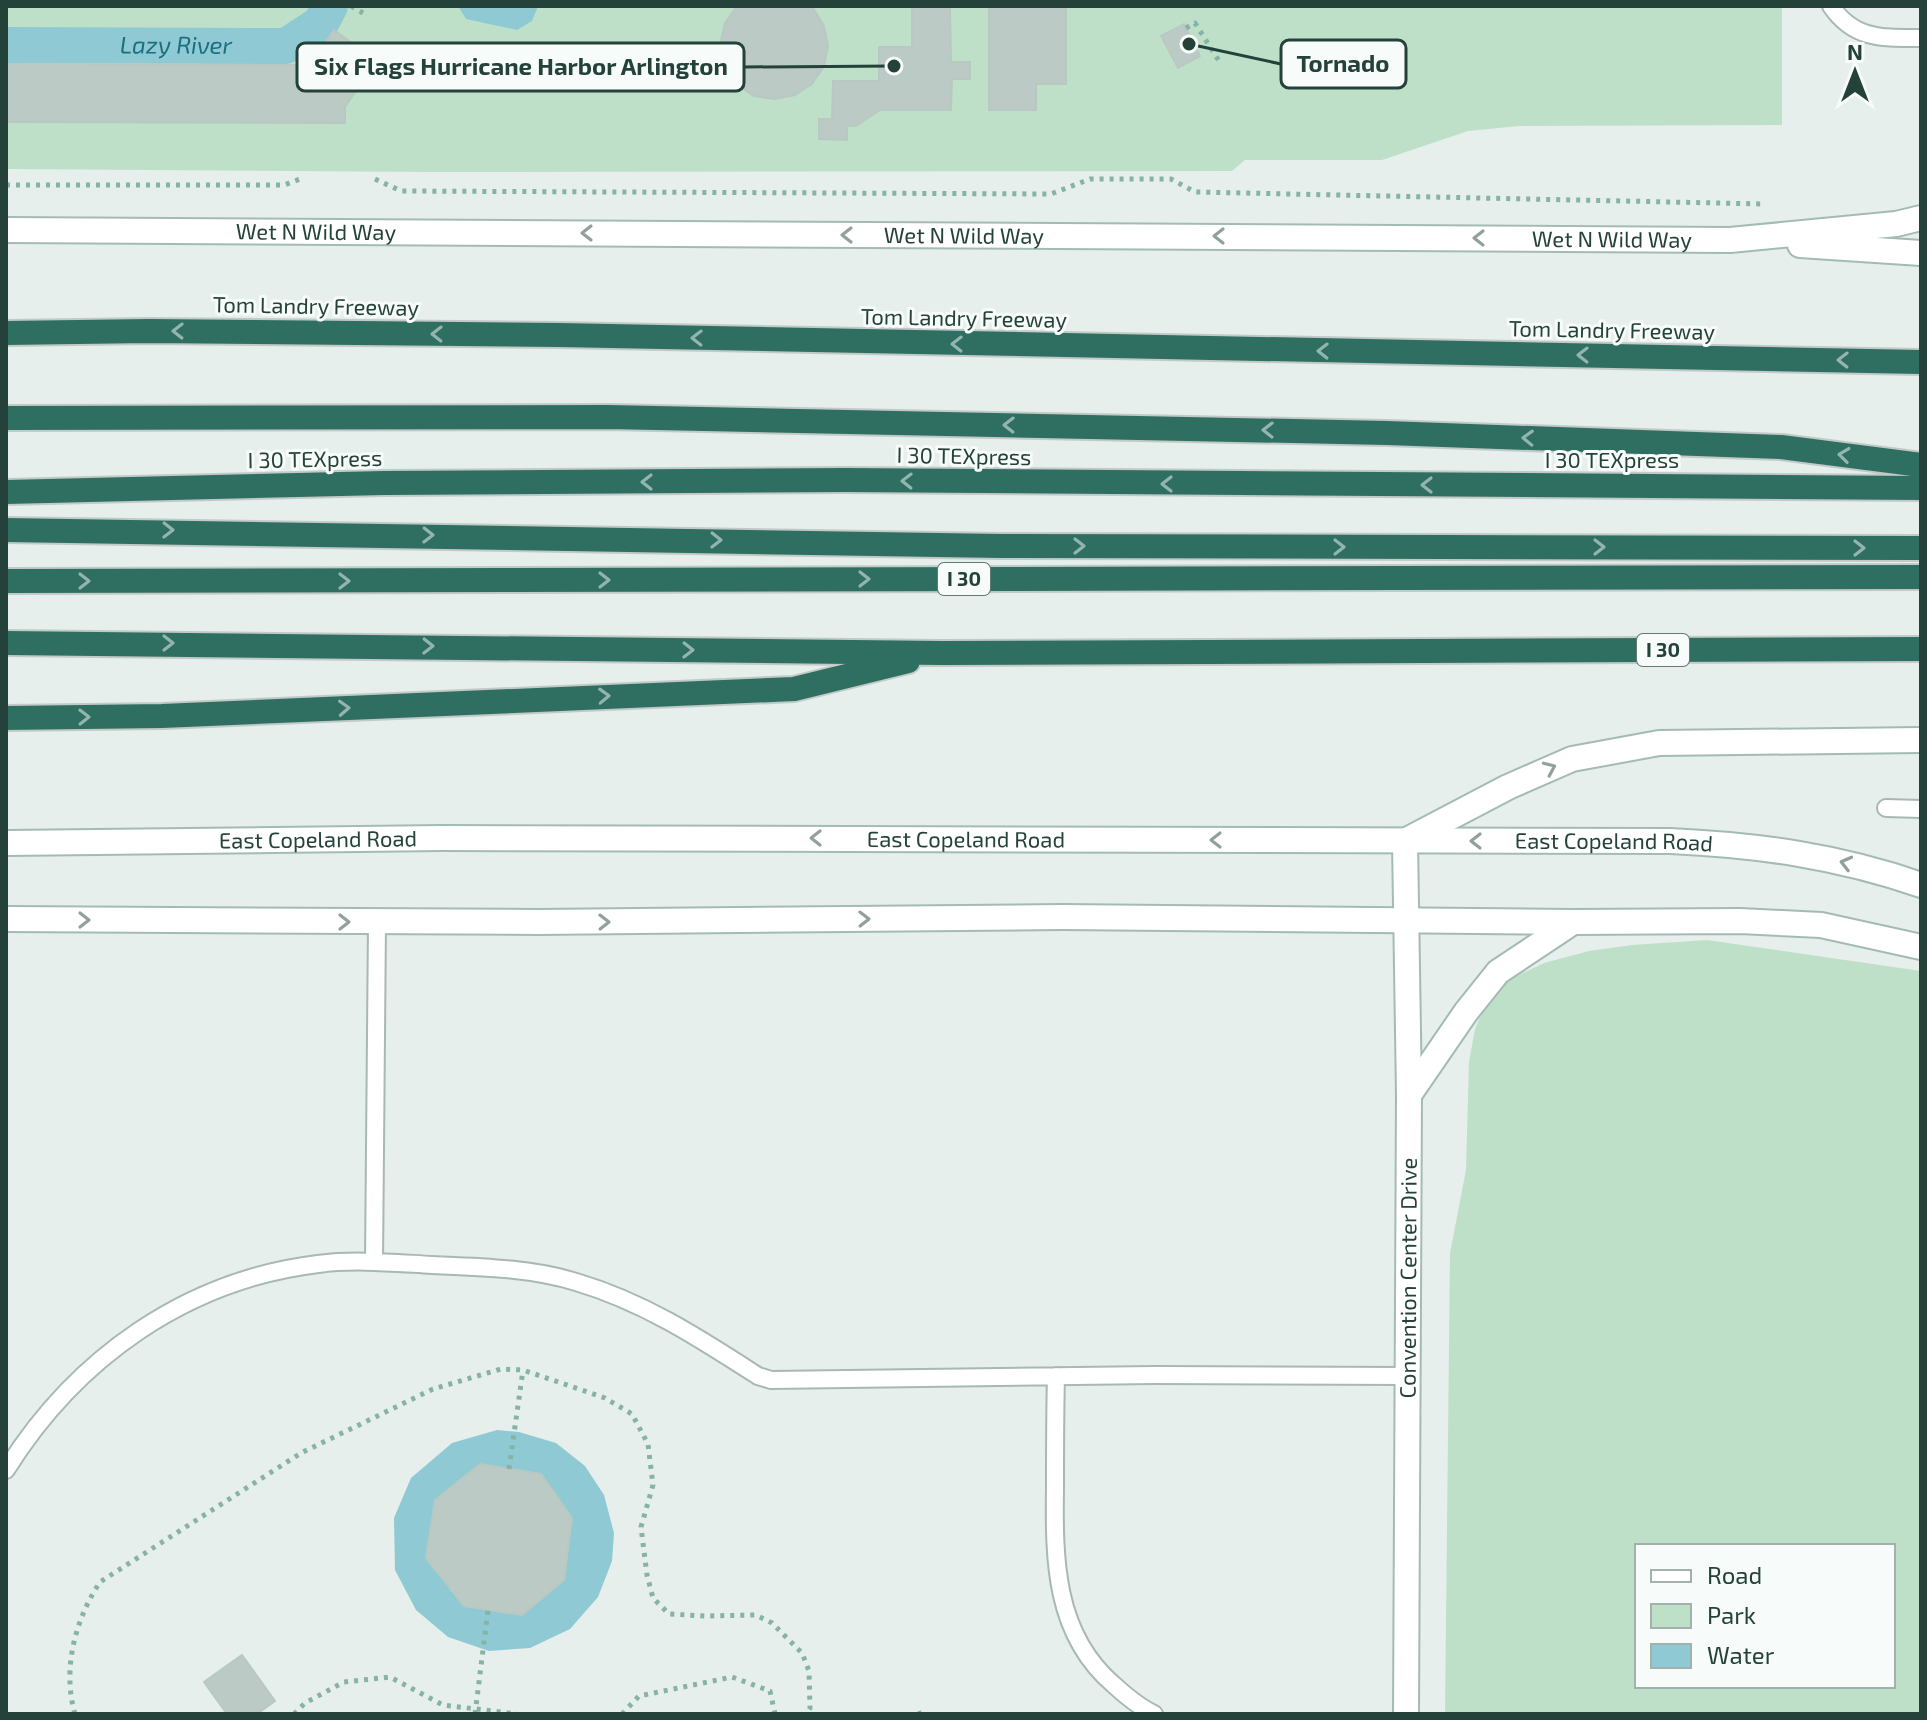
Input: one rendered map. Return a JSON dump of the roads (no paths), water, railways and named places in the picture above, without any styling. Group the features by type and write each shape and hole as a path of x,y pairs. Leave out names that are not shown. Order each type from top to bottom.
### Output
{"highway":[{"name":"Tom Landry Freeway","path":"6,333 149,331 575,335 1921,362"},
{"path":"6,418 608,417 1371,432 1781,447 1921,465"},
{"name":"I 30 TEXpress","path":"6,492 384,483 845,480 1921,488"},
{"path":"6,530 1001,546 1921,548"},
{"name":"I 30","path":"6,581 1921,577"},
{"name":"I 30","path":"6,643 942,653 1921,649"},
{"path":"6,718 162,716 794,689 942,653"}],"main road":[{"name":"Wet N Wild Way","path":"6,230 1730,240 1896,224 1921,218"},
{"path":"1730,240 1921,253"},
{"path":"1405,841 1508,787 1572,759 1659,743 1921,740"},
{"name":"East Copeland Road","path":"6,843 442,838 1670,841 1757,846 1843,862 1921,885"},
{"name":"Convention Center Drive","path":"1405,841 1409,1095 1406,1714"},
{"path":"6,919 377,922 1062,917 1779,922 1821,925 1921,947"},
{"path":"1409,1095 1466,1012 1498,972 1573,922"}],"lane":[{"path":"1831,6 1852,29 1881,39 1921,38"},
{"path":"1886,808 1921,809"},
{"path":"374,1262 377,922"},
{"path":"6,1470 75,1382 124,1339 171,1309 219,1288 268,1272 320,1263 482,1267 574,1281 622,1298 671,1321 758,1376 771,1380 1407,1376"},
{"path":"1056,1376 1055,1554 1070,1628 1086,1657 1126,1696 1154,1714"}],"water":[{"path":"458,6 538,6 532,21 517,30 466,19"},
{"path":"497,1430 519,1432 556,1443 585,1466 604,1495 614,1533 612,1561 598,1597 570,1629 530,1648 489,1651 448,1637 416,1610 395,1570 394,1518 411,1478 452,1443","holes":["426,1558 522,1615 464,1606"]}],"waterway":[{"name":"Lazy River","path":"6,45 286,46 321,23 330,6"}],"place":[{"name":"Tornado","path":"1189,44"},
{"name":"Six Flags Hurricane Harbor Arlington","path":"894,66"}]}
